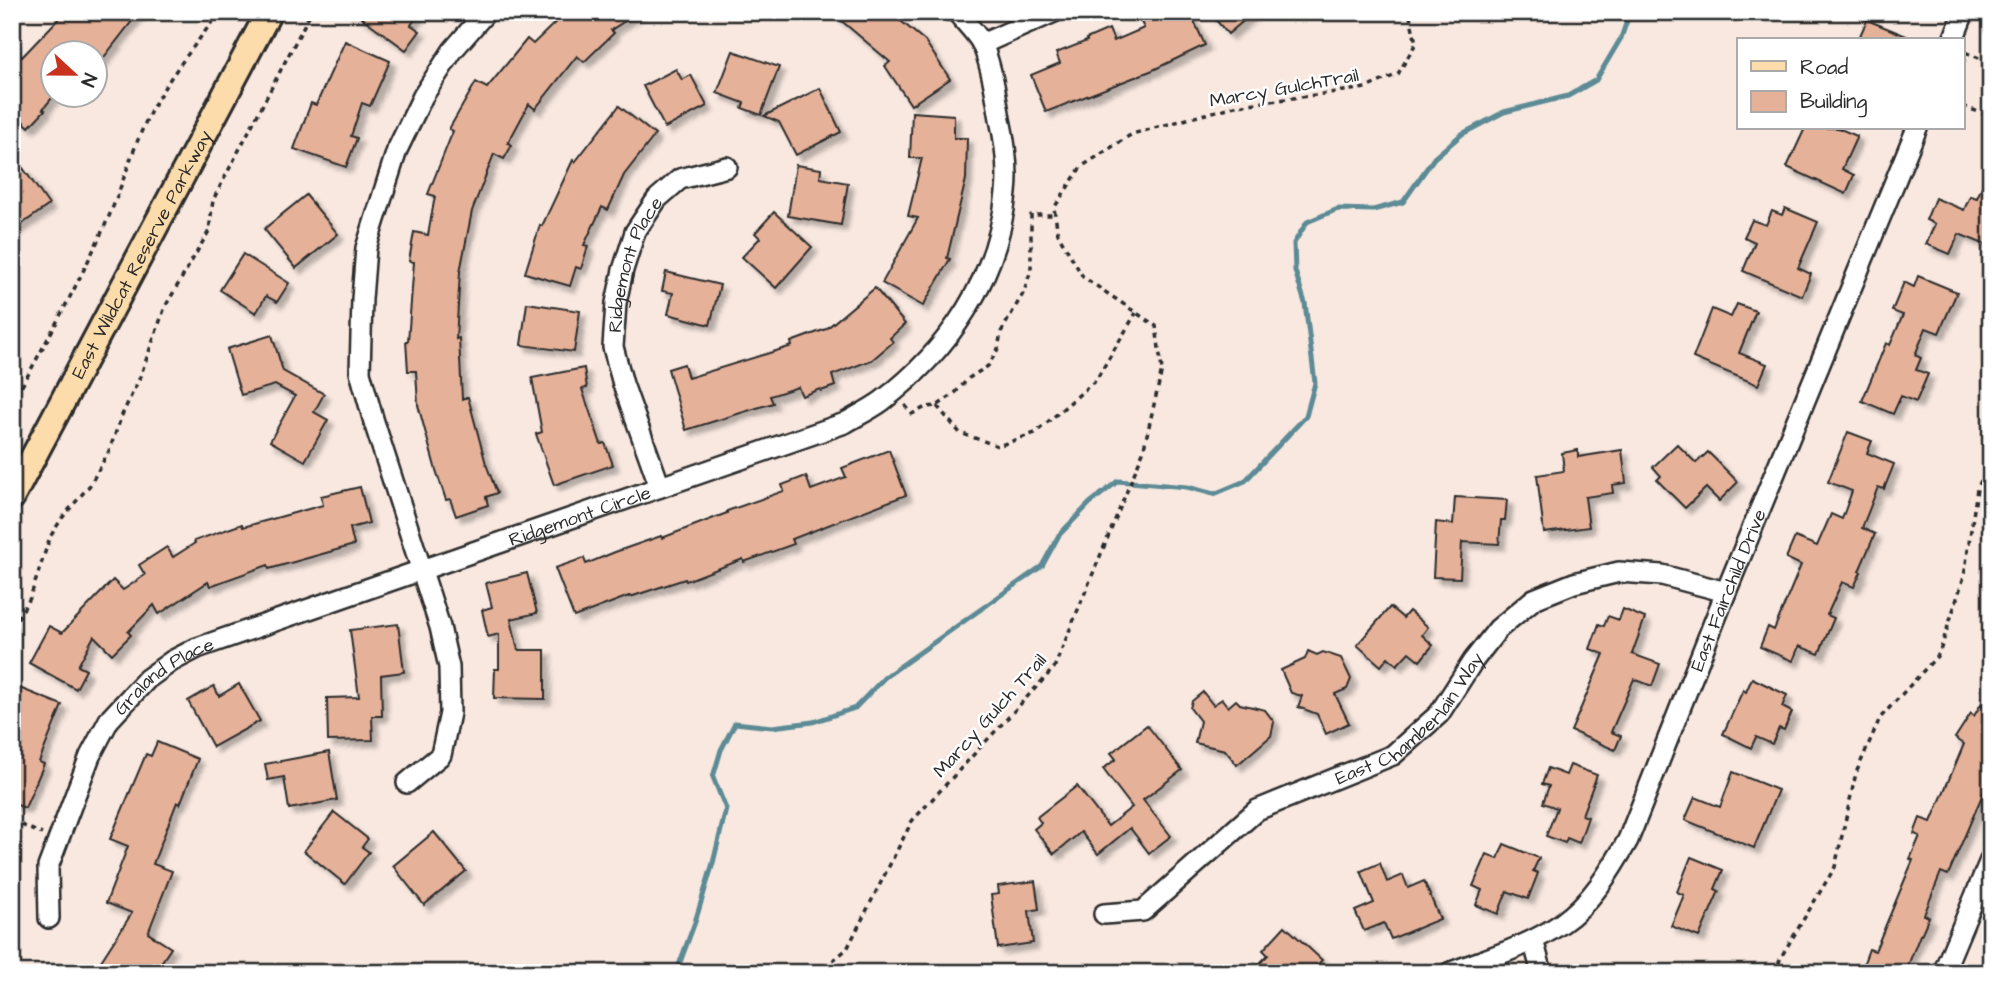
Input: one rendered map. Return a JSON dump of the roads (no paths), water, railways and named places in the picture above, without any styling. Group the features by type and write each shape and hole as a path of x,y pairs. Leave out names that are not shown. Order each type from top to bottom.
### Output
{"main road":[{"name":"East Wildcat Reserve Parkway","path":"12,497 269,12"}],"street":[{"path":"407,783 441,755 450,713 449,667 440,627 360,372 366,248 397,150 423,96 453,50 486,12"},
{"name":"Ridgemont Circle","path":"422,569 845,422 880,403 941,346 968,310 985,275 999,232 1006,192 1005,145 995,90 982,44 957,12"},
{"path":"982,44 1054,12"},
{"path":"1954,38 1964,12"},
{"name":"East Fairchild Drive","path":"1449,973 1533,940 1563,922 1587,900 1608,874 1628,840 1916,130"},
{"name":"Ridgemont Place","path":"660,487 623,384 613,347 616,303 635,232 657,199 680,178 727,167"},
{"name":"Graland Place","path":"49,918 48,867 90,756 109,720 147,679 172,661 197,648 422,569"},
{"name":"East Chamberlain Way","path":"1104,914 1143,911 1257,810 1393,755 1439,714 1473,661 1498,629 1534,599 1574,583 1619,572 1662,575 1726,593"},
{"path":"1943,973 1991,858"},
{"path":"1533,940 1542,973"}],"waterway":[{"path":"676,973 713,863 726,809 713,777 721,750 735,723 772,727 813,722 855,708 885,677 1042,566 1059,535 1090,503 1118,481 1187,487 1214,494 1245,481 1306,416 1315,383 1305,303 1295,271 1294,243 1307,222 1338,209 1373,210 1403,202 1434,158 1462,134 1504,112 1568,96 1596,80 1621,38 1630,12"}]}
